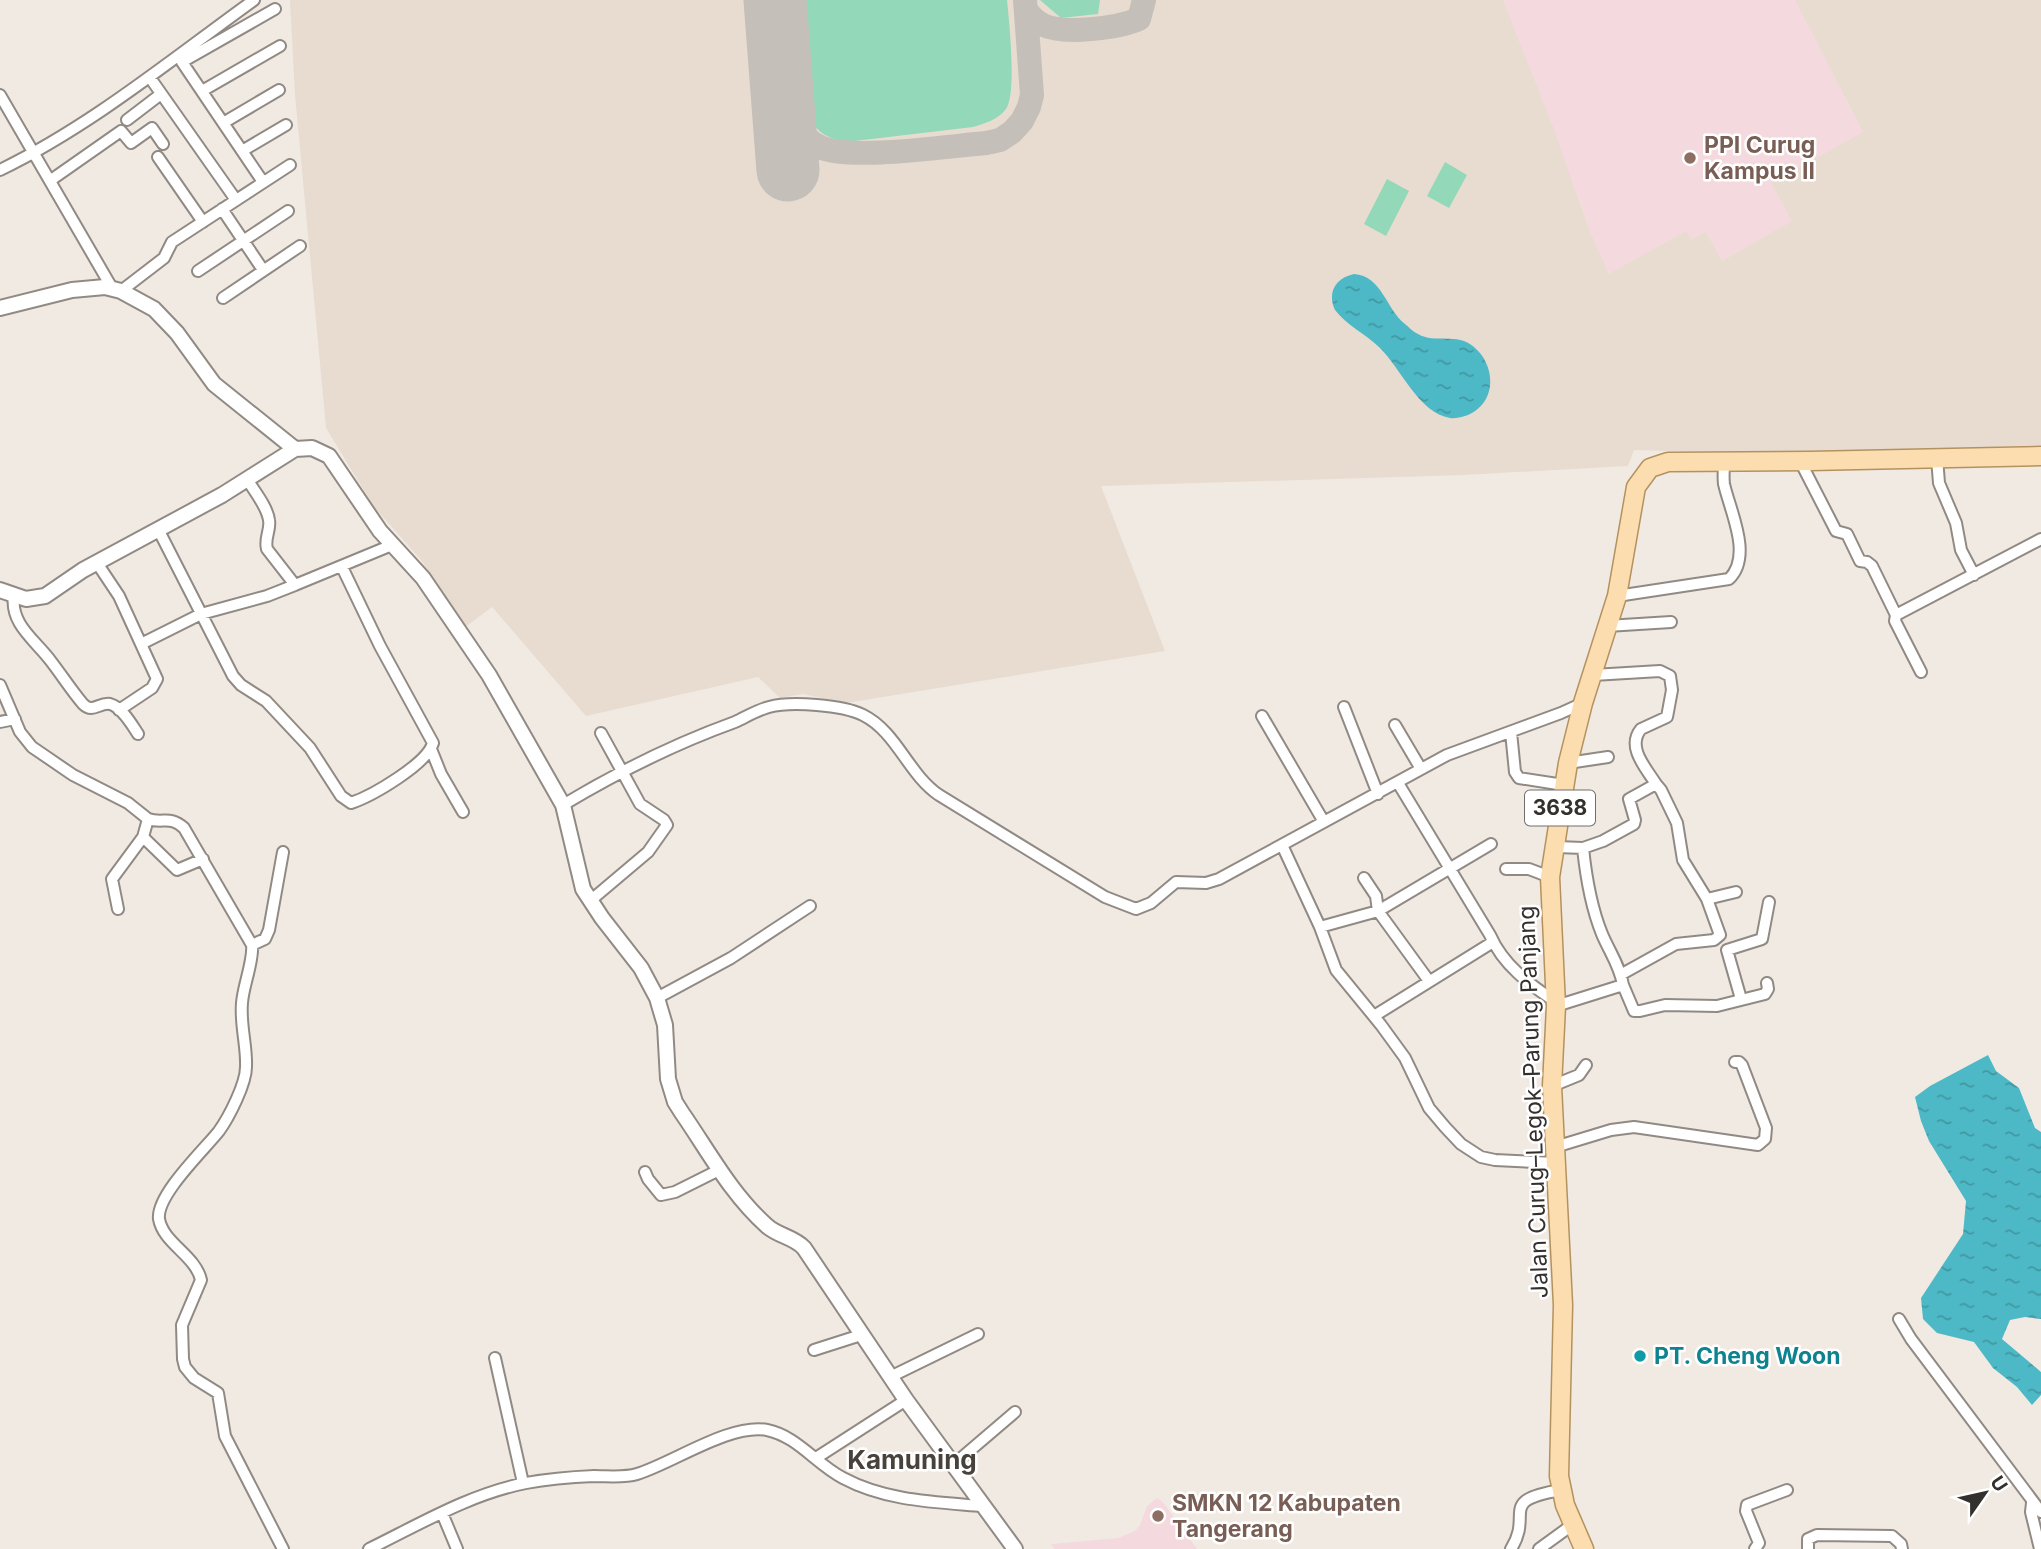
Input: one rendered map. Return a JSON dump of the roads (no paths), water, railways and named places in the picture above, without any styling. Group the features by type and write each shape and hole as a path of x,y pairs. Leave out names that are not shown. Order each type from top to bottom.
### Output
{"main road":[{"name":"Jalan Curug–Legok–Parung Panjang","path":"1584,1549 1572,1525 1561,1490 1559,1468 1563,1305 1552,1086 1556,1004 1550,877 1557,847 1556,834 1568,763 1583,703 1617,596 1636,487 1645,472 1668,462 2041,456"}],"street":[{"path":"0,170 35,153 93,115 254,0"},
{"path":"263,182 183,62 275,9"},
{"path":"202,91 280,46"},
{"path":"153,82 236,200"},
{"path":"223,123 279,90"},
{"path":"127,120 161,94"},
{"path":"0,95 117,289"},
{"path":"242,151 286,125"},
{"path":"51,180 121,131 131,143 152,128 163,144"},
{"path":"158,157 203,222"},
{"path":"117,289 164,258 172,242 290,165"},
{"path":"222,209 263,270"},
{"path":"198,271 288,211"},
{"path":"223,298 300,246"},
{"path":"0,308 72,289 117,289 154,309 177,333 214,384 295,449"},
{"path":"7,593 32,599 45,596 97,563 215,499 295,449 312,447 329,456 363,508 423,578 489,675 563,805 578,873 590,901 641,968 657,998 665,1025 668,1079 675,1102 719,1170 767,1227 804,1248 906,1400 1015,1549"},
{"path":"1937,458 1938,483 1956,523 1961,550 1974,575"},
{"path":"1800,461 1836,531 1847,534 1860,561 1872,566 1921,673"},
{"path":"1617,596 1729,579 1733,576 1739,562 1740,548 1723,480 1724,462"},
{"path":"247,479 268,516 269,526 265,542 267,549 295,585"},
{"path":"158,529 233,676 241,685 266,701 310,748 347,802 365,799 383,789 421,760 431,749 433,740 380,646 342,567"},
{"path":"1896,615 2041,539"},
{"path":"141,644 201,614 267,596 392,545"},
{"path":"97,563 119,596 156,683 119,710"},
{"path":"7,593 23,629 46,654 83,704 87,708 111,704 138,734"},
{"path":"1607,626 1671,622"},
{"path":"1398,783 1499,953 1528,984 1556,1004 1622,979 1676,944 1717,939 1720,932 1707,899 1683,860 1677,823 1661,790 1640,761 1636,740 1641,729 1667,717 1672,690 1670,676 1660,671 1593,675"},
{"path":"0,685 28,743 51,762 117,796 148,819 172,820 181,824 252,945 253,955 242,1003 241,1023 246,1068 243,1083 220,1129 184,1168 162,1206 159,1218 162,1227 196,1269 201,1280 183,1325 182,1350 185,1367 194,1378 218,1392 225,1436 283,1549"},
{"path":"563,805 623,770 699,734 769,707 793,704 842,708 863,714 878,724 930,789 1105,897 1129,908 1144,908 1176,882 1206,883 1219,879 1454,752 1583,703"},
{"path":"1344,708 1378,794"},
{"path":"1262,716 1324,822"},
{"path":"0,723 15,719"},
{"path":"1395,725 1421,769"},
{"path":"1511,732 1515,772 1519,778 1564,785"},
{"path":"590,901 648,852 667,825 664,820 640,804 601,733"},
{"path":"431,749 441,774 463,812"},
{"path":"1568,763 1608,757"},
{"path":"1557,847 1583,848 1603,841 1633,824 1635,820 1629,799 1656,784"},
{"path":"118,909 112,879 143,837 148,819"},
{"path":"143,837 177,870 203,859"},
{"path":"1320,927 1378,911 1491,844"},
{"path":"1282,845 1320,927 1336,970 1405,1058 1429,1108 1461,1144 1481,1157 1495,1160 1555,1155 1611,1130 1634,1127 1758,1145 1766,1139 1766,1128 1742,1066 1735,1062"},
{"path":"1583,848 1586,876 1601,933 1634,1011 1640,1012 1665,1005 1717,1006 1765,993 1768,989 1767,983"},
{"path":"252,945 265,939 270,930 283,852"},
{"path":"1506,869 1529,869 1550,877"},
{"path":"1364,877 1376,896 1378,911 1429,981"},
{"path":"1707,899 1736,892"},
{"path":"1741,999 1727,950 1762,939 1769,902"},
{"path":"657,998 732,958 810,906"},
{"path":"1374,1016 1493,942"},
{"path":"1552,1086 1579,1074 1586,1065"},
{"path":"645,1172 661,1195 675,1192 719,1170"},
{"path":"1899,1320 2041,1512"},
{"path":"890,1377 978,1334"},
{"path":"814,1350 861,1335"},
{"path":"495,1358 523,1483"},
{"path":"816,1458 906,1400"},
{"path":"953,1465 1015,1412"},
{"path":"369,1549 462,1502 523,1483 589,1476 635,1475 724,1437 752,1430 779,1434 839,1476 864,1489 900,1499 982,1506"},
{"path":"1511,1549 1516,1539 1519,1510 1524,1502 1543,1493 1561,1490"},
{"path":"1755,1549 1759,1543 1746,1511 1747,1505 1751,1501 1787,1490"},
{"path":"2032,1503 2031,1512 2039,1549"},
{"path":"442,1513 457,1549"},
{"path":"1539,1549 1572,1525"},
{"path":"1808,1549 1808,1539 1817,1535 1892,1536 1901,1544 1902,1549"}],"water":[{"path":"1354,274 1371,281 1399,318 1414,332 1425,337 1460,340 1474,347 1482,355 1490,374 1490,384 1488,394 1476,411 1452,418 1429,408 1380,348 1335,310 1332,298 1334,287 1342,279"},
{"path":"1988,1055 1996,1071 2019,1088 2035,1128 2041,1132 2041,1319 2025,1317 2010,1320 2002,1339 2041,1372 2041,1395 2032,1405 2017,1387 1993,1368 1974,1342 1937,1333 1923,1319 1921,1298 1963,1234 1966,1201 1929,1141 1915,1097"}],"place":[{"name":"PPI Curug Kampus II","path":"1690,158"},
{"name":"PT. Cheng Woon","path":"1640,1356"},
{"name":"SMKN 12 Kabupaten Tangerang","path":"1158,1516"}],"district":[{"name":"Kamuning","path":"912,1460"}]}
